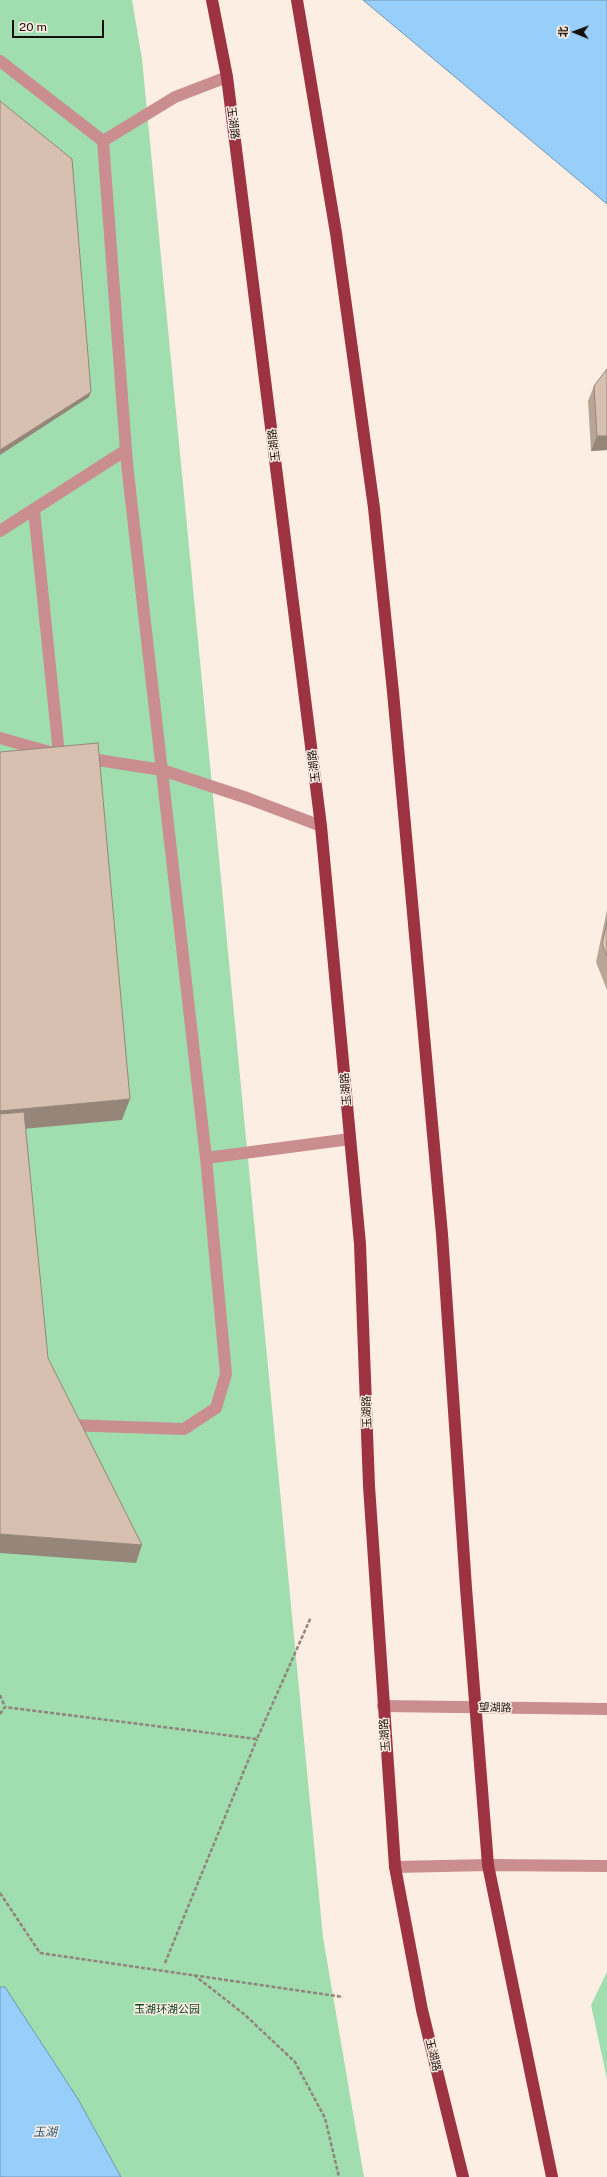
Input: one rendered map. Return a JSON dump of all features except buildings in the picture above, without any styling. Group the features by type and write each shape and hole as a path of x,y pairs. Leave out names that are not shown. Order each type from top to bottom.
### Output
{"main road":[{"name":"玉湖路","path":"212,0 217,32 227,77 321,826 360,1244 369,1486 395,1867 422,2010 463,2177"},
{"path":"297,0 336,233 374,508 394,692 439,1204 488,1865 552,2177"}],"street":[{"path":"0,61 103,140 126,450 206,1158 226,1374 216,1408 184,1429 111,1428 56,1424"},
{"path":"103,140 175,97 227,77"},
{"path":"0,531 126,450"},
{"path":"34,510 59,754"},
{"path":"0,738 59,754 162,770 248,798 321,826"},
{"path":"206,1158 350,1139"},
{"name":"望湖路","path":"383,1706 607,1709"},
{"path":"395,1867 488,1865 607,1866"}],"path":[{"path":"165,1963 257,1739 311,1617"},
{"path":"0,1695 5,1707"},
{"path":"5,1707 257,1739"},
{"path":"0,1714 5,1707"},
{"path":"0,1893 40,1953 343,1997"},
{"path":"194,1975 244,2014 295,2062 325,2118 339,2177"}],"green space":[{"name":"玉湖环湖公园","path":"0,0 132,0 142,59 323,1937 364,2177 0,2177"},
{"path":"607,1972 607,2079 591,2005"}],"water":[{"path":"363,0 607,0 607,204"},
{"name":"玉湖","path":"0,1987 5,1987 78,2099 121,2177 0,2177"}]}
